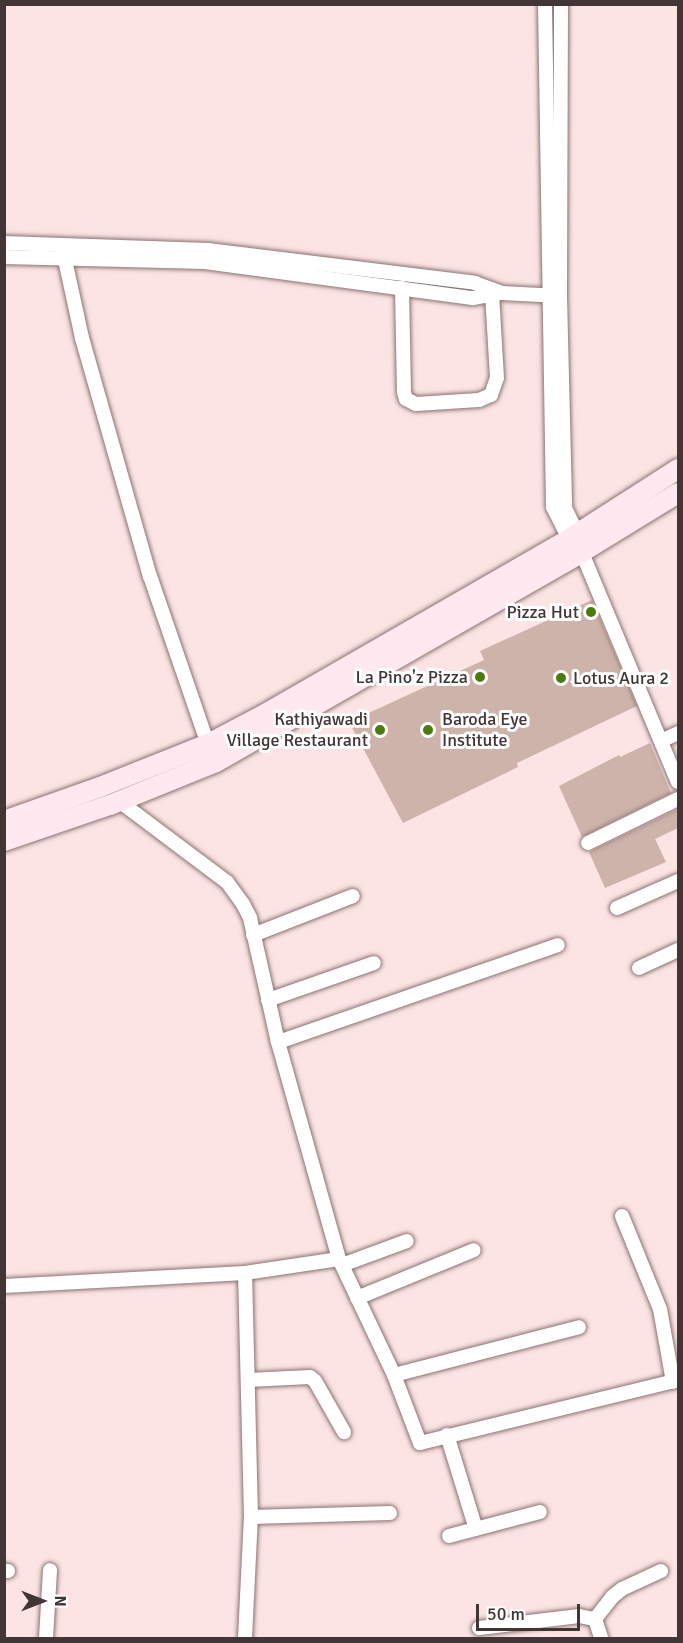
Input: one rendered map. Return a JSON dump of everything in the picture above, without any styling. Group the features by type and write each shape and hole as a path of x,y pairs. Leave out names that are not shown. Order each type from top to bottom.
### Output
{"main road":[{"path":"4,841 119,801 216,762 578,546 678,469"},
{"path":"4,821 208,744 678,493"}],"street":[{"path":"545,4 554,296 565,508 578,546 678,782"},
{"path":"554,296 561,4"},
{"path":"4,243 63,252 205,262 473,298 497,294 554,296"},
{"path":"4,257 63,252 208,250 475,283 497,294"},
{"path":"63,252 82,338 150,576 208,744"},
{"path":"402,288 404,392 406,399 416,404 479,400 491,395 497,378 497,294"},
{"path":"661,741 678,733"},
{"path":"588,843 678,799"},
{"path":"119,801 226,882 243,904 254,935 278,1042 340,1262 394,1375 420,1443 676,1381 660,1309 622,1216"},
{"path":"617,908 678,881"},
{"path":"254,935 353,896"},
{"path":"278,1042 558,945"},
{"path":"639,968 678,950"},
{"path":"268,1000 374,963"},
{"path":"4,1286 245,1273 340,1262 407,1242"},
{"path":"357,1298 474,1250"},
{"path":"245,1273 251,1517 245,1638"},
{"path":"394,1375 579,1328"},
{"path":"248,1380 310,1377 315,1381 344,1432"},
{"path":"447,1435 476,1529"},
{"path":"449,1536 540,1512"},
{"path":"251,1517 390,1513"},
{"path":"46,1638 50,1570"},
{"path":"595,1619 612,1597 622,1589 661,1572"},
{"path":"479,1628 579,1616 595,1619"},
{"path":"595,1619 601,1638"}],"building":[{"path":"592,600 637,706 517,763 518,767 403,823 349,722 484,660 480,651"},
{"path":"650,743 671,793 582,837 559,786 619,755 620,757"},
{"path":"678,809 678,828 655,839 666,862 605,888 589,852"}],"place":[{"name":"Pizza Hut","path":"591,612"},
{"name":"La Pino'z Pizza","path":"480,677"},
{"name":"Lotus Aura 2","path":"561,678"},
{"name":"Kathiyawadi Village Restaurant","path":"380,730"},
{"name":"Baroda Eye Institute","path":"428,730"}]}
